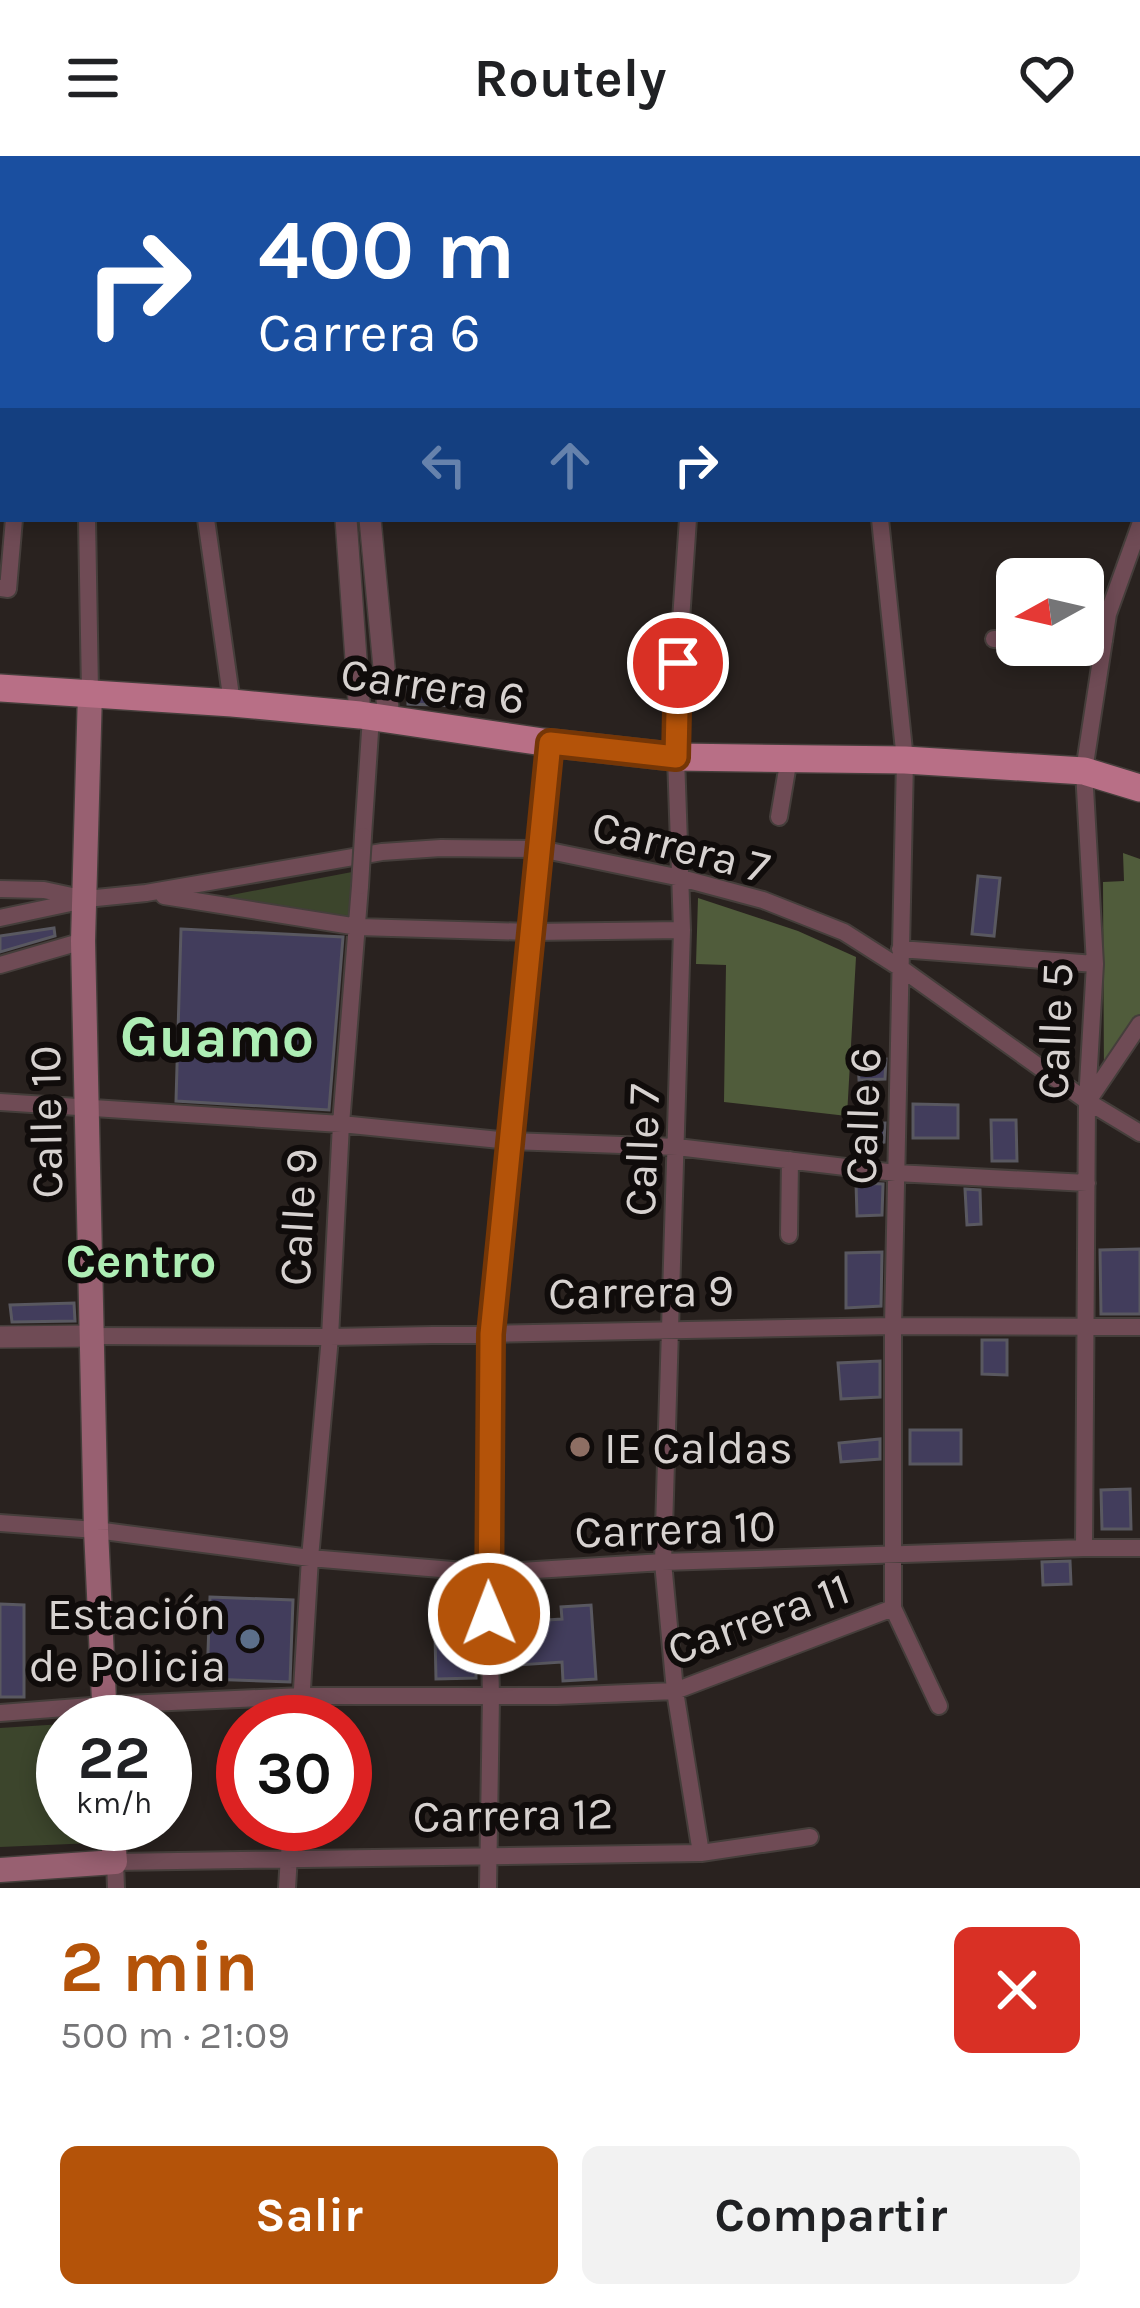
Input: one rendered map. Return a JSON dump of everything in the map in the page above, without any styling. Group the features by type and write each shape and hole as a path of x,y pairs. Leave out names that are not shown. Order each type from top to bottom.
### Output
{"main road":[{"name":"Carrera 6","path":"0,688 373,717 676,757 905,760 1084,771 1140,788"},
{"name":"Calle 10","path":"90,692 83,941 103,1695"},
{"name":"Carrera 12","path":"0,1870 116,1875"}],"street":[{"path":"0,588 8,589 14,522"},
{"name":"Calle 10","path":"87,522 90,692"},
{"path":"206,522 232,703"},
{"name":"Calle 9","path":"346,522 373,717"},
{"name":"Calle 9","path":"303,1695 373,717 370,522"},
{"name":"Calle 7","path":"688,522 678,663 682,929 663,1562 675,1691 701,1853"},
{"name":"Calle 6","path":"880,522 905,760 892,1608 939,1706"},
{"name":"Calle 5","path":"1104,641 1108,614 1140,525"},
{"name":"Calle 5","path":"1084,1548 1087,1101 1095,964 1084,771 1100,666"},
{"path":"488,1888 491,1334 550,743"},
{"path":"779,817 789,758"},
{"name":"Carrera 7","path":"0,889 44,890 86,899 382,852 441,848 540,849 681,878 763,900 844,932 1140,1133"},
{"path":"146,893 358,927 531,932 682,929"},
{"path":"0,918 86,899"},
{"path":"0,965 83,941"},
{"path":"900,949 1095,964"},
{"path":"1087,1101 1140,1024"},
{"path":"0,1102 341,1124 510,1141 677,1147 896,1173 1087,1184"},
{"path":"789,1235 790,1160"},
{"name":"Carrera 9","path":"0,1337 1140,1327"},
{"name":"Carrera 10","path":"0,1522 488,1573 663,1562 1140,1548"},
{"name":"Carrera 11","path":"372,1696 675,1691 892,1608"},
{"name":"Carrera 11","path":"0,1713 36,1713"},
{"name":"Carrera 12","path":"116,1875 288,1861 701,1853 810,1837"},
{"path":"286,1888 289,1851"}],"green space":[{"path":"1123,853 1140,859 1140,1029 1104,1082 1103,882 1124,881"},
{"path":"352,872 350,918 195,902"},
{"path":"698,898 798,931 856,957 847,1116 724,1102 726,965 696,964"},
{"path":"36,1726 36,1845 0,1847 0,1728"}],"building":[{"path":"408,684 460,687 460,706 408,704"},
{"path":"978,876 1000,878 994,936 972,934"},
{"path":"54,928 55,936 0,952 0,936"},
{"path":"181,929 343,937 329,1110 176,1101"},
{"path":"886,1059 885,1079 859,1080 858,1061"},
{"path":"913,1104 958,1105 958,1138 913,1138"},
{"path":"991,1120 1016,1120 1017,1161 992,1161"},
{"path":"885,1123 884,1142 860,1144 859,1124"},
{"path":"856,1183 883,1184 882,1215 857,1216"},
{"path":"965,1189 980,1190 981,1224 967,1225"},
{"path":"1140,1249 1140,1314 1101,1314 1100,1250"},
{"path":"882,1252 881,1306 846,1308 846,1253"},
{"path":"74,1303 75,1321 12,1322 10,1305"},
{"path":"982,1340 1007,1340 1007,1375 982,1374"},
{"path":"880,1361 880,1397 841,1399 838,1363"},
{"path":"910,1430 961,1430 961,1464 910,1464"},
{"path":"880,1439 880,1459 841,1462 839,1443"},
{"path":"1130,1489 1131,1529 1102,1529 1101,1490"},
{"path":"1070,1561 1071,1584 1043,1585 1042,1562"},
{"name":"Estación de Policia","path":"210,1597 293,1600 290,1682 207,1679"},
{"path":"0,1604 24,1605 24,1697 0,1697"},
{"path":"591,1605 596,1679 563,1681 562,1662 518,1665 516,1622 562,1619 561,1607"},
{"path":"435,1634 476,1634 476,1678 436,1679"}],"place":[{"name":"IE Caldas","path":"580,1447"},
{"name":"Estación de Policia","path":"250,1639"}],"district":[{"name":"Guamo","path":"217,1036"},
{"name":"Centro","path":"141,1260"}],"route":[{"path":"489,1614 491,1334 550,743 676,757 678,663"}]}
